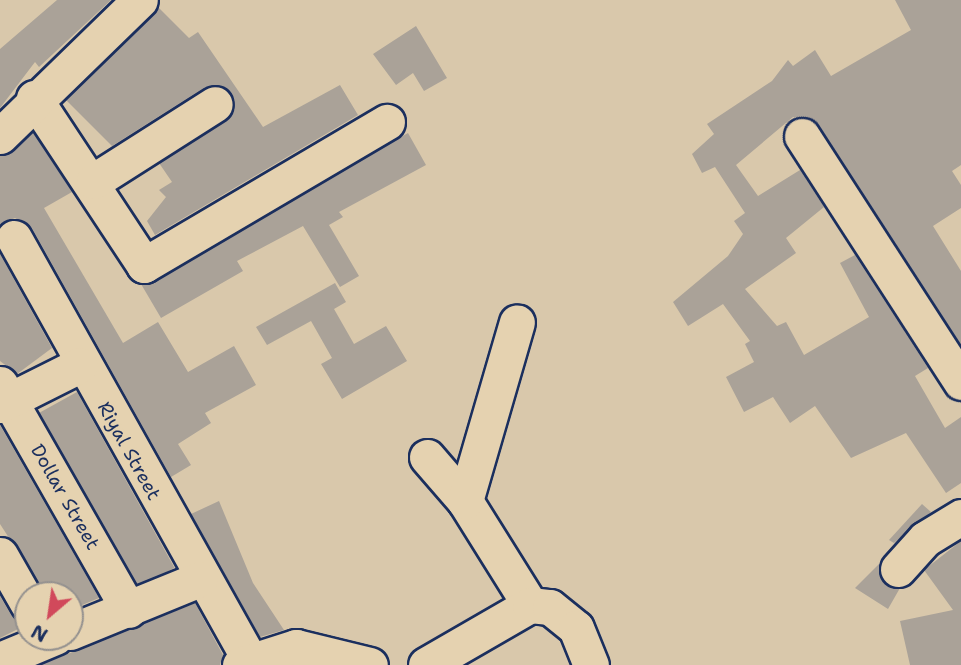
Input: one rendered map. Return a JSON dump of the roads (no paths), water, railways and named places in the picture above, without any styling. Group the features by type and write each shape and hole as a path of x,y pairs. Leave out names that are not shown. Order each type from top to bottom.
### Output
{"street":[{"path":"0,136 34,98 140,0"},
{"path":"34,98 94,181 144,265 387,122"},
{"path":"94,181 215,104"},
{"path":"802,136 961,382"},
{"name":"Riyal Street","path":"14,238 80,365 245,663"},
{"path":"465,501 502,393 517,322"},
{"path":"3,396 80,365"},
{"name":"Dollar Street","path":"3,396 130,610"},
{"path":"427,457 465,501 530,604"},
{"path":"898,569 925,539 961,517"},
{"path":"2,562 14,581"},
{"path":"84,626 130,610 200,579"},
{"path":"426,665 530,604 550,607 576,628 591,665"},
{"path":"245,663 296,647 370,665"},
{"path":"0,660 21,651"}]}
